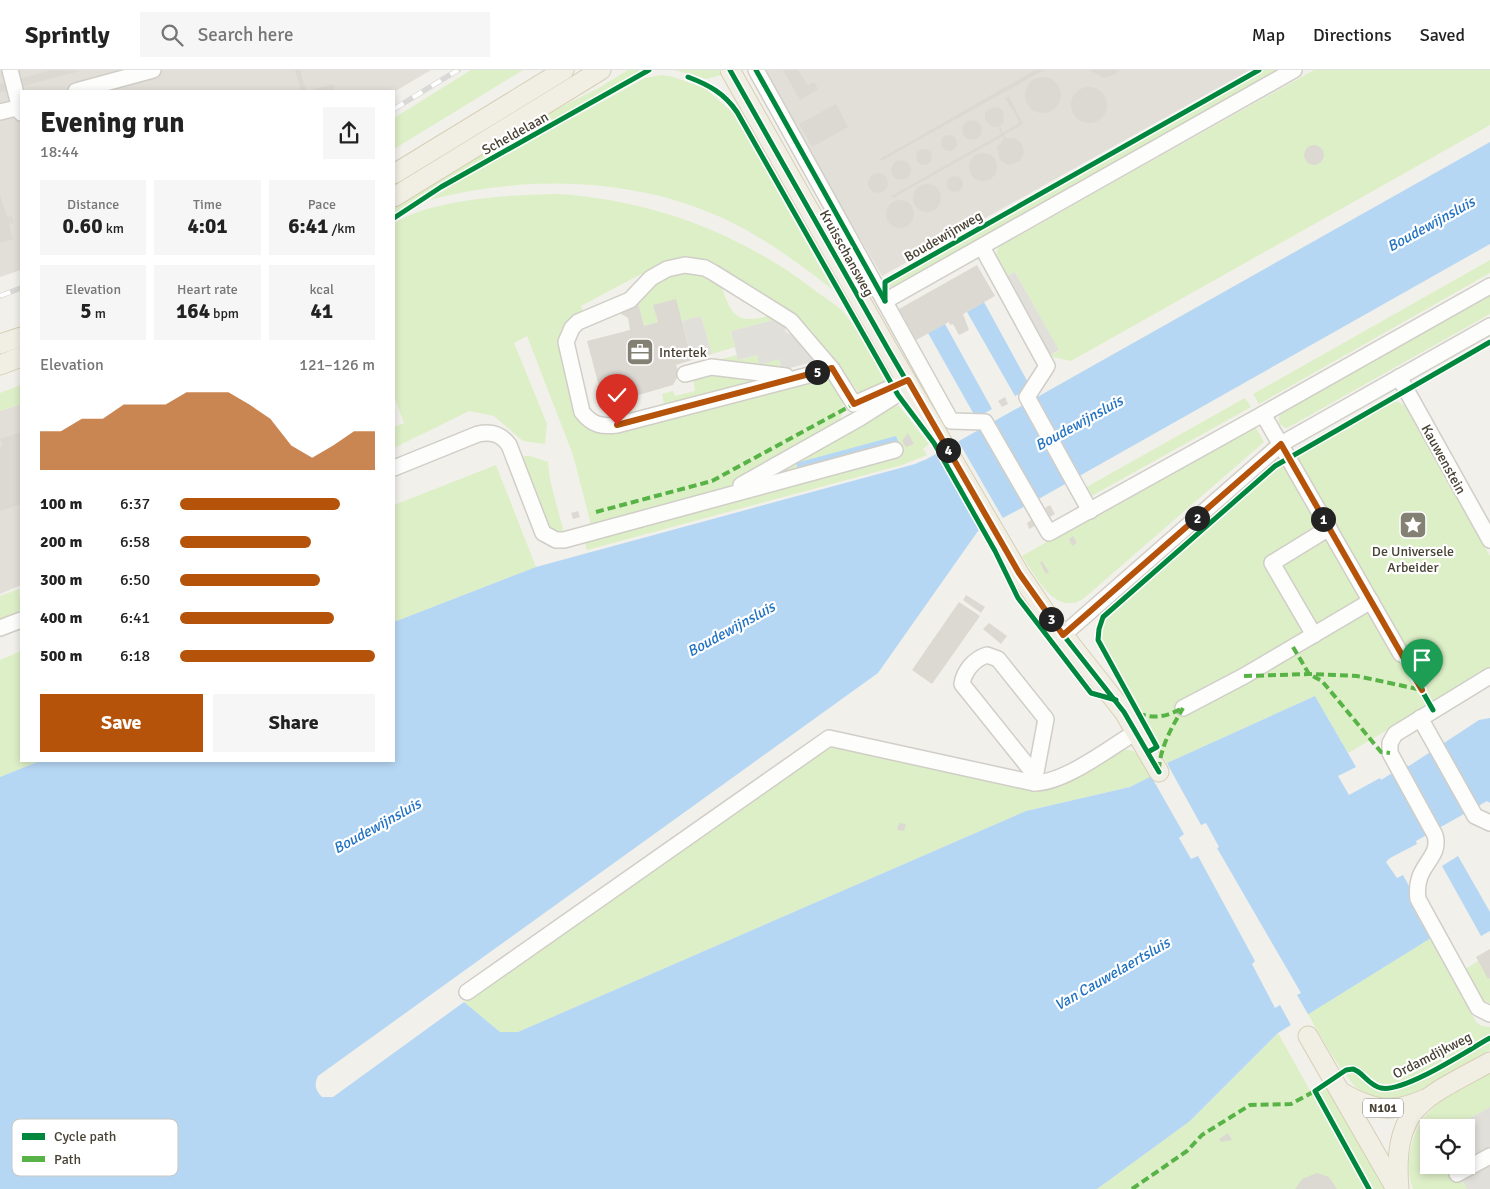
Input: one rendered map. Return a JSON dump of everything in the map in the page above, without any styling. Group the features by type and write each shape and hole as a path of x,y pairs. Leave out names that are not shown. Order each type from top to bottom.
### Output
{"main road":[{"name":"Scheldelaan","path":"395,173 564,70"},
{"name":"Scheldelaan","path":"395,196 602,70"},
{"name":"Kruisschansweg","path":"734,71 876,328 910,383 1003,546 1030,590 1063,635 1116,700 1159,772"},
{"path":"0,344 20,336"},
{"path":"0,365 20,357"},
{"path":"1308,1036 1398,1189"},
{"name":"N101","path":"1341,1092 1370,1107 1400,1108 1426,1098 1490,1062"},
{"name":"N101","path":"1398,1189 1397,1155 1400,1140 1406,1125 1426,1098"}],"street":[{"path":"10,70 20,105"},
{"path":"80,90 153,70"},
{"path":"756,70 951,420 985,422 1049,534 1490,286"},
{"name":"Boudewijnweg","path":"884,301 1294,70"},
{"path":"0,112 20,109"},
{"path":"982,247 1047,366 1026,397 1090,511"},
{"path":"832,368 617,425 605,426 588,420 582,412 566,342 572,328 578,322 630,300 658,273 685,265 705,268 777,311 803,333 832,368 854,404 910,383"},
{"path":"1063,635 1281,444 1490,326"},
{"path":"685,374 711,367 795,377"},
{"name":"Kauwenstein","path":"1399,377 1490,540"},
{"path":"723,495 860,418 910,383"},
{"path":"1263,414 1401,654"},
{"path":"395,468 478,434 494,434 503,437 509,445 540,528 543,533 556,540 564,540 723,495 895,450"},
{"path":"1314,634 1272,563 1329,528"},
{"path":"1182,708 1244,676 1371,601"},
{"path":"0,628 20,620"},
{"path":"994,656 998,659 1046,719 1035,779 962,684 967,670 981,657 994,656"},
{"path":"1490,676 1395,734 1390,743 1390,753 1435,835 1437,843 1433,854 1420,872 1416,887 1418,899 1478,1008 1490,1014"},
{"path":"1420,718 1475,816 1490,823"},
{"path":"467,992 828,738 1035,779 1043,783 1061,777 1136,732"},
{"path":"1475,1164 1490,1156"}],"shaded area":[{"path":"0,70 431,70 395,91 20,90 20,270 0,277"},
{"path":"762,70 1250,70 882,276"},
{"path":"1015,272 1059,350 1049,356 1005,277"},
{"path":"701,316 712,354 692,360 682,321"},
{"path":"782,318 786,332 803,341 806,351 810,350 813,362 782,370 779,359 760,365 757,355 738,360 731,331"},
{"path":"20,404 20,585 0,594 0,411"},
{"path":"1490,1107 1490,1189 1467,1189 1459,1174 1475,1174 1475,1119 1469,1119"}],"green space":[{"path":"471,70 523,70 395,148 395,117"},
{"path":"628,70 643,70 447,180 395,213 395,207 545,115 597,89"},
{"path":"675,70 718,70 721,75 706,79"},
{"path":"1265,70 1279,70 891,288 888,284"},
{"path":"1314,70 1490,70 1490,125 1071,361 1049,356 1059,351 1015,272 1005,277 996,258 997,250 1000,246"},
{"path":"661,75 670,76 705,88 733,113 833,290 791,258 746,230 709,212 670,199 631,190 590,185 508,186 468,191 429,200 458,181 645,78"},
{"path":"558,194 627,204 693,223 755,251 785,269 843,311 863,341 888,387 861,395 821,347 706,264 644,280 641,274 581,306 584,313 565,328 589,426 828,378 837,386 842,398 843,411 838,422 722,490 591,525 573,455 527,336 514,343 547,424 545,444 523,441 494,416 469,411 395,448 395,427 404,423 395,399 395,223 431,208 452,203 518,195"},
{"path":"1490,260 1490,273 1259,404 1253,394"},
{"path":"691,272 726,285 722,287 726,298 734,313 740,317 754,319 775,314 782,318 731,331 735,347 712,354 701,316 682,321 653,305 658,322 644,326 638,303 647,290 653,284 667,277"},
{"path":"1490,293 1490,314 1289,427 1285,428 1279,423 1279,412"},
{"path":"737,355 739,360 757,355 779,359 782,370 714,361"},
{"path":"709,374 760,378 761,381 665,408 662,394 673,391 675,396 695,391 693,379"},
{"path":"20,385 20,404 0,411 0,393"},
{"path":"1245,398 1251,407 1088,498 1083,489"},
{"path":"1391,402 1399,402 1405,406 1490,556 1490,670 1348,753 1315,696 1167,763 1102,643 1101,631 1106,620 1282,464"},
{"path":"891,405 899,406 929,444 923,449 927,455 902,465 587,550 584,540 901,452 897,437 796,464 798,470 771,477 771,474"},
{"path":"1254,425 1264,442 1083,599 1073,603 1063,602 1055,598 1040,583 1022,556"},
{"path":"524,456 548,462 550,480 564,533 549,529 523,463"},
{"path":"496,465 536,567 395,622 395,505"},
{"path":"19,589 20,610 0,619 0,596"},
{"path":"20,651 20,762 38,762 0,777 0,660"},
{"path":"829,744 1037,791 1052,789 1119,750 1131,751 1140,756 1152,776 1130,787 1026,811 518,1032 500,1032 464,1002"},
{"path":"1431,938 1476,1022 1482,1026 1490,1027 1490,1050 1434,1083 1411,1094 1390,1099 1367,1094 1357,1088 1344,1073 1308,1014"},
{"path":"1478,961 1488,978 1490,978 1490,1003 1482,1000 1464,970"},
{"path":"1278,1033 1365,1189 1097,1189 1190,1121"},
{"path":"1490,1072 1490,1107 1469,1119 1423,1119 1441,1101"},
{"path":"1328,1088 1384,1189 1374,1189 1319,1092"},
{"path":"1420,1124 1420,1174 1459,1174 1467,1189 1413,1189 1409,1173 1409,1163 1411,1147"}],"water":[{"path":"1490,142 1490,244 1035,501 978,531 878,673 318,1076 316,1087 322,1097 333,1097 464,1002 500,1032 518,1032 1026,811 1130,787 1169,767 1167,763 1315,696 1356,767 1338,776 1349,795 1380,778 1381,780 1405,765 1409,766 1479,720 1490,718 1490,803 1487,801 1416,841 1417,844 1386,862 1397,878 1403,875 1409,886 1410,902 1431,938 1278,1033 1190,1121 1097,1189 0,1189 0,777 38,762 395,762 395,622 536,567 915,464 927,459"},
{"path":"984,302 1031,388 1015,396 967,312"},
{"path":"945,324 992,409 976,418 928,333"},
{"path":"896,436 899,443 798,470 796,463"},
{"path":"1458,856 1490,912 1490,931 1481,936 1442,866"}],"pier":[{"path":"957,439 1004,520 981,532 935,451"},
{"path":"1169,767 1201,825 1206,823 1219,847 1217,848 1301,993 1297,995 1309,1016 1292,1027 1280,1005 1275,1008 1252,964 1255,961 1198,856 1191,859 1179,838 1184,834 1151,776"}],"building":[{"path":"52,70 80,71 0,92 0,84"},
{"path":"295,70 300,70 306,90 301,90"},
{"path":"783,70 798,70 808,85 814,82 818,89 800,100"},
{"path":"1035,70 1044,70 881,161 880,159"},
{"path":"1090,70 1120,70 1114,75 1103,78"},
{"path":"1043,77 1055,83 1061,95 1055,107 1043,113 1031,107 1025,95 1031,83"},
{"path":"333,84 335,90 312,90"},
{"path":"1089,87 1096,88 1102,92 1106,98 1106,112 1102,118 1096,122 1089,123 1082,122 1076,118 1072,112 1071,105 1072,98 1076,92 1082,88"},
{"path":"1009,96 1023,124 1004,135 1006,138 1015,138 1022,144 1024,152 1020,161 1008,165 1000,160 997,147 1004,139 1003,136 893,198 891,196 1001,134 999,127 992,127 985,120 985,114 989,109 998,107 1003,111 1004,121 1000,126 1003,133 1018,124 1019,121 1005,98"},
{"path":"836,104 848,127 812,147 799,124"},
{"path":"972,120 979,123 982,130 979,137 972,140 965,137 962,130 965,123"},
{"path":"949,135 957,143 949,151 941,143"},
{"path":"1314,145 1321,148 1324,155 1321,162 1314,165 1307,162 1304,155 1307,148"},
{"path":"921,149 927,149 932,154 930,163 921,165 916,160 916,154"},
{"path":"983,153 993,157 997,167 993,177 983,181 973,177 969,167 973,157"},
{"path":"901,160 908,163 911,170 908,177 901,180 894,177 891,170 894,163"},
{"path":"878,173 885,176 888,183 885,190 878,193 871,190 868,183 871,176"},
{"path":"955,176 961,178 963,184 961,190 955,192 949,190 947,184 949,178"},
{"path":"927,184 937,188 941,198 937,208 927,212 917,208 913,198 917,188"},
{"path":"0,195 7,217 12,216 14,223 9,224 13,239 0,243"},
{"path":"900,200 910,204 914,214 910,224 900,228 890,224 886,214 890,204"},
{"path":"977,265 995,296 963,314 969,330 959,335 953,324 950,325 949,322 916,340 899,309"},
{"name":"Intertek","path":"676,299 692,360 676,365 679,374 673,385 604,405 587,341 630,330 628,318 618,312 638,303 644,326 658,322 653,305"},
{"path":"1005,397 1008,404 1002,407 998,401"},
{"path":"20,432 20,504 0,511 0,447 3,446 0,439"},
{"path":"908,433 914,444 906,447 902,441"},
{"path":"1050,505 1055,514 1050,517 1045,508"},
{"path":"578,511 580,517 573,519 571,513"},
{"path":"1033,519 1037,525 1029,529 1027,523"},
{"path":"1073,536 1077,543 1072,546 1069,539"},
{"path":"1042,561 1049,572 1046,574 1040,563"},
{"path":"966,595 985,607 981,613 963,600"},
{"path":"959,602 980,616 932,684 912,670"},
{"path":"989,623 1007,636 1001,644 983,629"},
{"path":"899,823 906,824 904,831 897,830"},
{"path":"1490,949 1490,978 1488,979 1476,957"},
{"path":"1228,1133 1232,1140 1221,1142 1219,1139"},
{"path":"1317,1173 1329,1177 1337,1189 1295,1189 1302,1179"}],"railway":[{"path":"395,108 458,70"},
{"path":"0,296 20,288"}],"marked path":[{"path":"596,512 712,481 854,404"},
{"path":"1293,647 1309,674 1322,681 1381,752 1390,753"},
{"path":"1244,676 1309,674 1357,676 1422,690"},
{"path":"1138,713 1155,717 1183,708"},
{"path":"1159,770 1164,745 1183,708"},
{"path":"1132,1189 1187,1151 1202,1135 1250,1105 1291,1104 1315,1091"}],"cycle path":[{"path":"395,217 441,187 649,70"},
{"path":"730,70 889,351 1019,573 1046,613 1124,712 1159,772"},
{"path":"756,70 885,301"},
{"path":"885,301 885,282 1259,70"},
{"path":"688,77 716,90 737,112 898,395 934,443 995,551 1018,598 1091,693 1116,700"},
{"path":"1148,752 1157,747 1098,640 1103,617 1275,466 1490,342"},
{"path":"1401,654 1433,710"},
{"name":"Ordamdijkweg","path":"1369,1189 1315,1091 1346,1070 1353,1069 1381,1088 1391,1088 1405,1084 1420,1078 1490,1038"}],"place":[{"name":"Intertek","path":"640,352"},
{"name":"De Universele Arbeider","path":"1413,525"}],"route":[{"path":"617,425 832,368 854,404 908,380 1019,573 1063,635 1281,444 1422,690"}],"water label":[{"name":"Boudewijnsluis","path":"1431,224"},
{"name":"Boudewijnsluis","path":"1079,423"},
{"name":"Boudewijnsluis","path":"731,629"},
{"name":"Boudewijnsluis","path":"377,826"},
{"name":"Van Cauwelaertsluis","path":"1112,974"}]}
